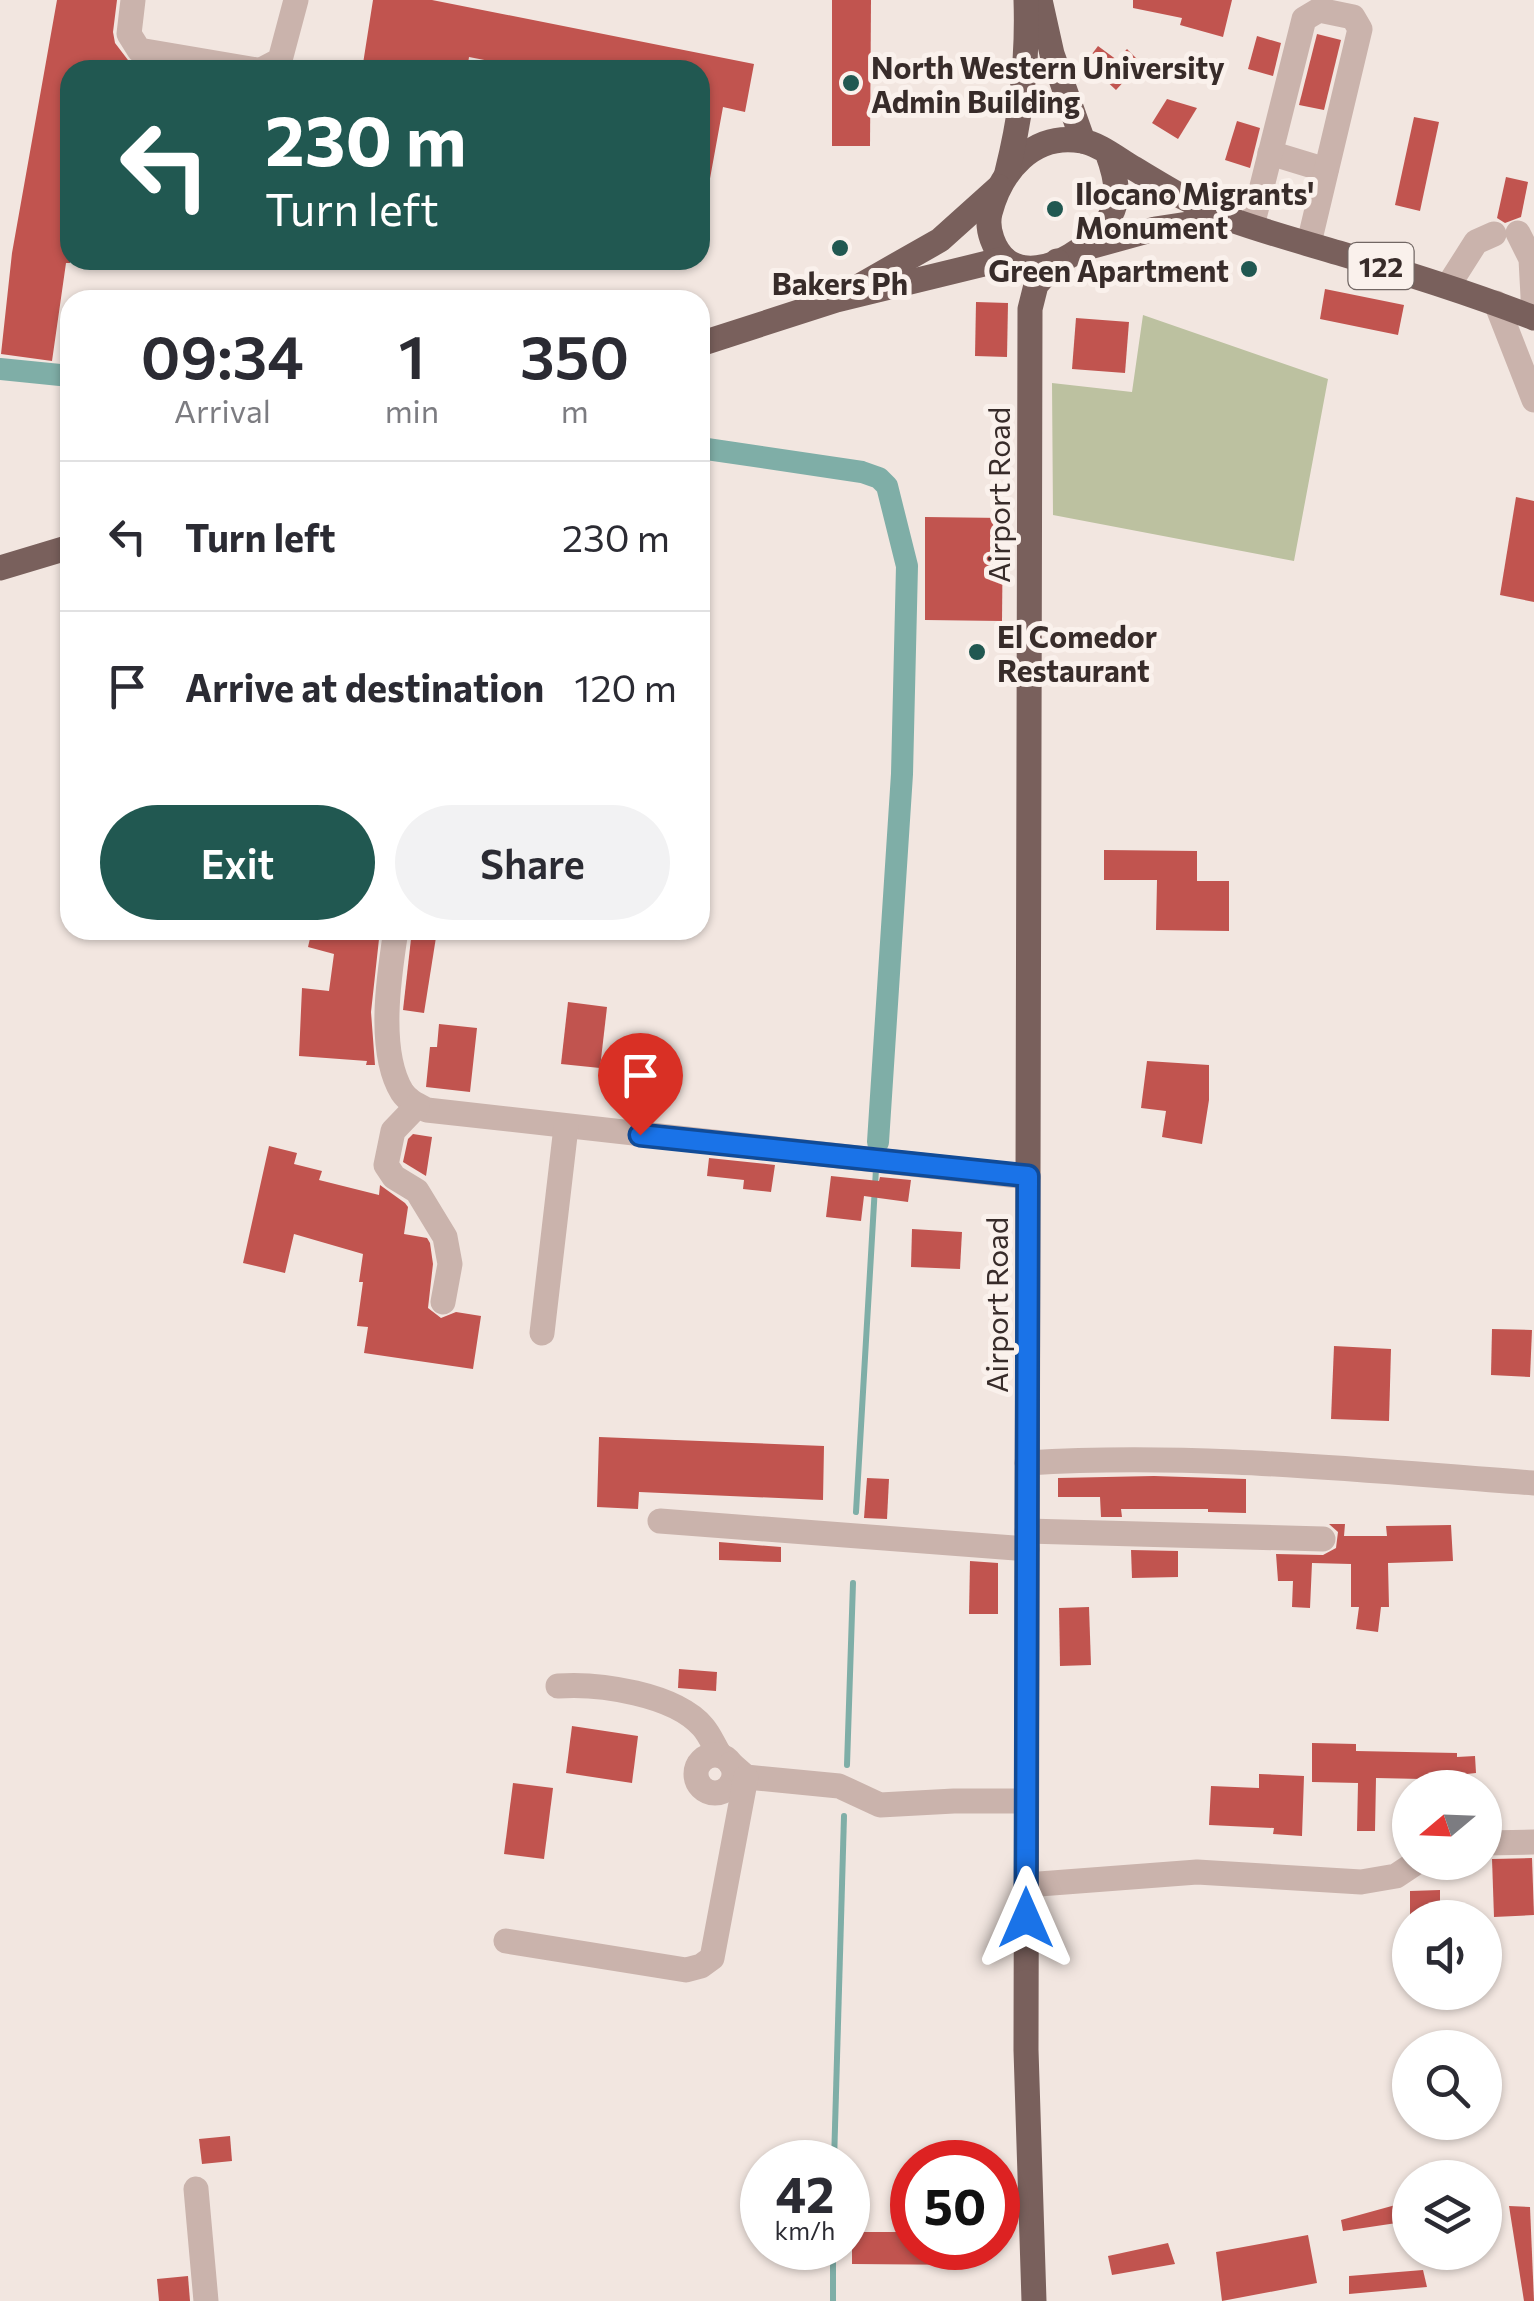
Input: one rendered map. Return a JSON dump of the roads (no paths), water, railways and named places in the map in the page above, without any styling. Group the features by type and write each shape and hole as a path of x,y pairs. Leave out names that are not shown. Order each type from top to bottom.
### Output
{"main road":[{"path":"1026,0 1024,76 1016,136 989,219 995,246 1025,284 1030,309"},
{"path":"1040,0 1052,54 1083,141"},
{"path":"710,341 836,300 1011,263 1057,261 1083,249 1109,219 1116,202 1114,170 1107,152 1083,141 1049,142 1033,149 940,240 836,300"},
{"name":"122","path":"1107,152 1183,197 1240,222 1534,316"},
{"name":"122","path":"1083,249 1155,229 1240,222"},
{"path":"1030,309 1036,285 1057,261"},
{"name":"Airport Road","path":"1030,309 1026,2050 1034,2301"},
{"path":"0,568 60,550"}],"street":[{"path":"133,0 128,34 139,50 199,60"},
{"path":"280,60 296,0"},
{"path":"1240,222 1270,152 1304,20 1320,10 1353,17 1360,29 1308,244"},
{"path":"1270,152 1326,170"},
{"path":"1448,286 1476,242 1506,234 1531,259 1534,316"},
{"path":"1496,303 1534,400"},
{"path":"395,940 388,988 391,1051 402,1091 418,1106 444,1114 1028,1176"},
{"path":"418,1106 394,1131 386,1165 394,1178 417,1191 445,1237 450,1264 443,1302"},
{"path":"542,1333 566,1127"},
{"path":"1027,1463 1091,1459 1272,1464 1534,1484"},
{"path":"660,1521 1027,1540 1322,1539"},
{"path":"558,1686 648,1696 675,1706 704,1728 732,1765 839,1786 880,1806 954,1800 1026,1802"},
{"path":"506,1941 686,1970 702,1966 712,1958 732,1765"},
{"path":"1502,1842 1534,1842"},
{"path":"1026,1885 1197,1872 1360,1882 1392,1877"},
{"path":"196,2190 206,2301"}],"waterway":[{"path":"0,369 60,375"},
{"path":"710,449 862,472 879,478 887,486 907,566 902,774 878,1142"},
{"path":"856,1512 876,1169"},
{"path":"847,1765 853,1583"},
{"path":"835,2140 844,1816"},
{"path":"833,2270 833,2301"}],"place":[{"name":"North Western University Admin Building","path":"851,83"},
{"name":"Ilocano Migrants' Monument","path":"1055,209"},
{"name":"Bakers Ph","path":"840,248"},
{"name":"Green Apartment","path":"1249,269"},
{"name":"El Comedor Restaurant","path":"977,652"}]}
